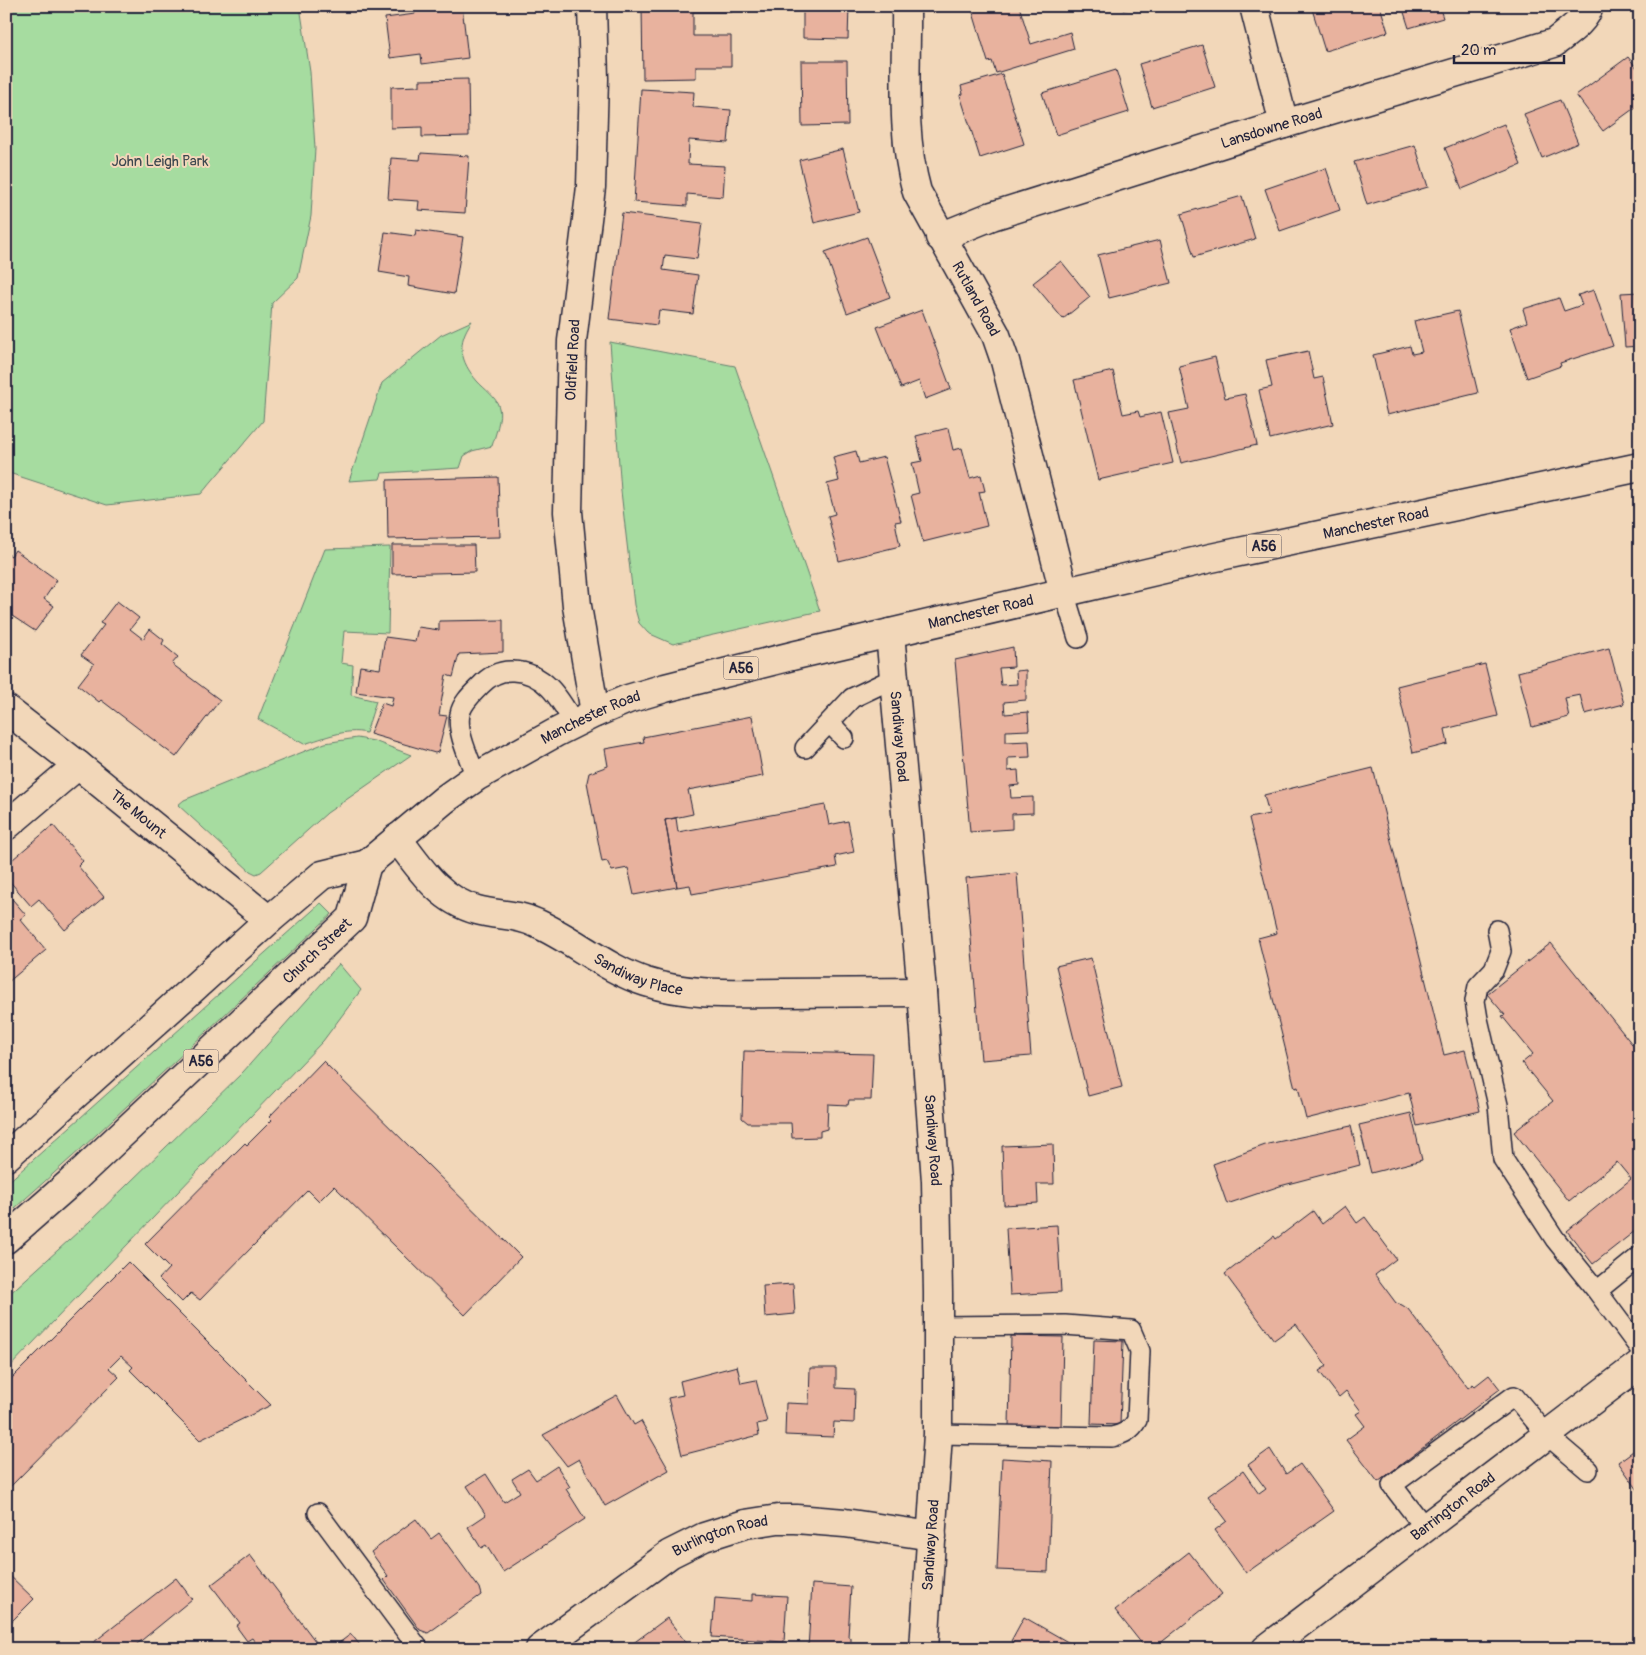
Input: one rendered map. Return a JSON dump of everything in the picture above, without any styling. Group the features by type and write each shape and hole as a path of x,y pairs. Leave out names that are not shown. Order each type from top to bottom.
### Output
{"main road":[{"name":"Oldfield Road","path":"584,718 577,606 568,512 572,341 591,187 594,80 592,6"},
{"name":"Rutland Road","path":"906,6 906,89 910,168 917,192 940,237 996,335 1005,361 1064,592"},
{"path":"1254,6 1284,124"},
{"name":"Lansdowne Road","path":"940,237 992,216 1284,124 1554,43 1572,29 1587,13 1589,6"},
{"name":"Manchester Road","path":"367,864 446,799 476,778 584,718 628,700 697,679 1211,558 1640,467"},
{"name":"Sandiway Road","path":"890,633 922,992 936,1181 938,1434 924,1649"},
{"name":"The Mount","path":"6,709 269,920"},
{"path":"6,826 78,765"},
{"name":"Sandiway Place","path":"397,838 431,883 451,898 476,910 525,918 553,931 603,963 646,982 689,990 734,993 922,992"},
{"name":"A56","path":"6,1157 269,920 322,875 367,864"},
{"name":"Church Street","path":"6,1239 70,1183 352,918 367,864"},
{"name":"Barrington Road","path":"1266,1649 1640,1364"},
{"name":"Burlington Road","path":"540,1649 670,1554 704,1537 736,1526 762,1521 796,1520 846,1523 932,1536"}],"lane":[{"path":"1064,592 1078,638"},
{"path":"476,778 461,734 460,715 466,700 488,678 504,670 527,671 542,681 559,698 584,718"},
{"path":"805,748 852,698 894,678"},
{"path":"830,723 844,738"},
{"path":"1497,930 1501,952 1494,969 1478,986 1475,1001 1498,1105 1503,1159 1556,1239 1640,1349"},
{"path":"1597,1291 1640,1256"},
{"path":"938,1326 1064,1325 1131,1330 1140,1351 1137,1420 1134,1426 1124,1434 1112,1437 938,1434"},
{"path":"1425,1528 1392,1485 1514,1396 1547,1435 1588,1470"},
{"path":"318,1513 419,1649"}],"green space":[{"name":"John Leigh Park","path":"6,6 300,6 310,72 315,148 311,216 298,278 272,303 263,421 201,494 107,505 6,472"},
{"path":"472,321 464,337 462,352 471,374 498,404 500,416 492,446 472,451 464,456 460,468 382,473 380,479 349,481 382,383 441,335"},
{"path":"610,342 735,366 820,611 673,644 648,633 639,623 634,605 621,491"},
{"path":"390,547 388,633 344,631 341,663 353,665 351,695 376,701 366,733 343,733 304,744 258,719 325,549"},
{"path":"357,738 374,741 411,755 327,813 261,872 256,874 250,871 178,805 184,800 325,743"},
{"path":"321,903 332,914 81,1149 6,1216 6,1184"},
{"path":"339,964 361,990 323,1041 6,1371 6,1297 89,1222 243,1072"}],"building":[{"path":"462,6 468,58 422,64 421,54 390,58 385,18 415,14 414,7"},
{"path":"642,6 732,6 732,12 693,12 693,36 731,36 731,66 696,66 696,78 643,79"},
{"path":"803,6 849,6 848,39 803,38"},
{"path":"971,6 1019,6 1031,44 1070,32 1074,49 996,73 992,61 988,62"},
{"path":"1122,6 1137,6 1123,10"},
{"path":"1320,6 1380,6 1388,32 1325,51 1312,9"},
{"path":"1402,6 1439,6 1443,18 1409,28"},
{"path":"1202,45 1215,87 1152,107 1139,64"},
{"path":"1628,57 1640,72 1640,104 1603,131 1576,95"},
{"path":"801,61 847,61 848,125 802,126"},
{"path":"1116,70 1129,112 1056,135 1042,93"},
{"path":"1002,74 1024,144 980,158 960,95 963,94 961,86"},
{"path":"468,79 469,136 422,137 422,127 391,128 391,87 420,86 420,80"},
{"path":"641,89 694,92 693,107 731,110 728,143 689,140 688,164 725,166 723,197 687,194 687,206 634,202"},
{"path":"1560,100 1578,143 1542,158 1524,114"},
{"path":"1504,124 1521,165 1462,189 1445,148"},
{"path":"1415,145 1428,187 1367,205 1354,162"},
{"path":"843,149 859,212 814,223 799,160"},
{"path":"421,153 469,156 465,213 418,210 419,201 388,199 391,158 420,160"},
{"path":"1326,168 1340,210 1280,231 1265,189"},
{"path":"1242,196 1255,239 1194,257 1181,214"},
{"path":"622,213 702,223 697,259 665,255 663,270 698,275 693,314 659,310 657,325 609,319"},
{"path":"416,230 463,237 454,294 408,286 409,277 379,272 385,232 415,236"},
{"path":"867,237 890,297 847,313 825,252"},
{"path":"1160,240 1171,283 1109,298 1098,255"},
{"path":"1061,261 1090,297 1063,319 1033,283"},
{"path":"1594,290 1613,346 1560,363 1561,366 1527,378 1510,328 1527,322 1523,309 1559,298 1564,311 1582,305 1578,295"},
{"path":"1640,292 1640,346 1625,347 1621,293"},
{"path":"922,310 951,389 925,399 919,381 901,388 877,327"},
{"path":"1458,311 1478,393 1387,415 1373,355 1410,346 1412,354 1422,352 1414,321"},
{"path":"1308,351 1314,379 1323,377 1333,424 1270,439 1259,390 1272,387 1266,360"},
{"path":"1215,357 1225,398 1245,394 1257,445 1181,463 1169,413 1189,409 1179,366"},
{"path":"1113,371 1123,414 1138,411 1140,417 1161,412 1173,463 1098,480 1074,380"},
{"path":"948,428 953,450 962,448 970,478 981,475 985,491 979,492 987,526 923,542 911,495 919,493 912,463 922,461 916,436"},
{"path":"856,451 859,463 884,457 901,521 895,522 900,546 839,561 828,516 835,514 827,484 839,481 833,457"},
{"path":"498,477 500,537 388,539 387,480"},
{"path":"392,545 474,545 475,572 392,574"},
{"path":"15,550 57,580 44,599 54,606 35,631 6,612 6,553 11,556"},
{"path":"117,601 139,618 130,629 143,639 150,629 164,640 162,644 178,657 172,664 220,700 176,757 101,700 99,702 78,685 94,664 81,655 104,625 100,623"},
{"path":"503,620 503,652 459,654 453,677 446,675 439,715 447,716 438,752 435,753 370,734 382,703 391,706 393,697 356,692 360,666 380,669 385,637 415,641 418,627 439,630 439,621"},
{"path":"1640,626 1640,642 1636,627"},
{"path":"1013,647 1014,667 999,668 1001,685 1017,684 1016,671 1026,670 1026,700 1004,702 1005,714 1028,712 1029,730 1006,731 1006,742 1029,741 1030,757 1008,758 1008,771 1018,770 1019,785 1010,786 1011,798 1033,797 1033,813 1012,814 1012,829 970,832 955,660"},
{"path":"1609,648 1624,704 1585,714 1580,695 1565,698 1569,717 1532,727 1518,672"},
{"path":"1485,664 1498,716 1445,729 1448,744 1413,753 1397,686"},
{"path":"752,716 763,776 688,790 693,814 665,820 677,887 634,895 628,868 612,871 607,861 602,862 587,782 589,773 608,766 605,749 644,742 643,737"},
{"path":"1373,768 1444,1055 1465,1050 1480,1111 1417,1126 1409,1093 1306,1119 1298,1087 1295,1088 1258,938 1277,933 1249,818 1269,814 1264,795"},
{"path":"825,805 829,825 848,821 854,852 835,856 837,867 692,894 690,885 677,887 665,820 676,818 678,832"},
{"path":"53,825 83,861 78,866 104,897 65,930 39,899 31,906 6,877 6,865"},
{"path":"1017,873 1031,1056 981,1060 966,878"},
{"path":"6,892 26,915 20,919 46,950 7,983"},
{"path":"1551,943 1640,1054 1640,1227 1593,1264 1567,1231 1631,1179 1617,1162 1569,1201 1514,1132 1553,1101 1522,1063 1533,1054 1502,1016 1505,1015 1487,994"},
{"path":"1091,958 1122,1087 1088,1096 1056,966"},
{"path":"744,1051 873,1054 871,1100 849,1100 848,1105 828,1104 827,1129 820,1131 820,1137 792,1138 791,1123 748,1123 742,1118"},
{"path":"323,1061 521,1257 465,1315 334,1186 319,1201 308,1190 200,1300 191,1293 182,1302 159,1279 169,1268 145,1244 245,1143 247,1145 272,1120 269,1117"},
{"path":"1411,1113 1422,1160 1371,1173 1359,1125"},
{"path":"1351,1126 1360,1165 1280,1186 1227,1204 1213,1164 1268,1144"},
{"path":"1053,1144 1054,1184 1037,1184 1038,1203 1004,1205 1002,1146"},
{"path":"1345,1206 1357,1223 1365,1217 1396,1259 1375,1275 1396,1303 1408,1309 1468,1388 1473,1384 1475,1386 1489,1375 1500,1389 1378,1482 1346,1440 1365,1426 1356,1414 1361,1411 1346,1391 1339,1397 1319,1371 1327,1366 1296,1324 1274,1340 1225,1274 1274,1236 1276,1239 1313,1211 1322,1224"},
{"path":"1057,1225 1061,1292 1010,1295 1006,1228"},
{"path":"128,1262 271,1405 200,1440 130,1370 133,1367 121,1356 109,1368 119,1377 6,1491 6,1384"},
{"path":"793,1284 795,1314 765,1317 763,1286"},
{"path":"1011,1336 1063,1337 1061,1428 1009,1426"},
{"path":"1094,1340 1123,1341 1120,1425 1091,1424"},
{"path":"737,1366 741,1383 756,1380 767,1422 757,1424 759,1435 682,1455 668,1398 683,1395 680,1381"},
{"path":"810,1368 836,1368 836,1388 855,1389 854,1423 834,1422 833,1437 785,1435 786,1403 809,1404"},
{"path":"617,1395 634,1425 641,1421 669,1470 605,1506 579,1459 567,1466 543,1435"},
{"path":"1640,1446 1640,1493 1618,1462"},
{"path":"1270,1449 1286,1474 1300,1464 1334,1511 1246,1573 1215,1530 1227,1521 1208,1496 1243,1471 1259,1494 1266,1489 1248,1465"},
{"path":"1002,1458 1052,1461 1048,1572 997,1570"},
{"path":"557,1466 570,1487 566,1489 585,1519 503,1572 486,1545 481,1548 468,1527 486,1515 467,1486 486,1474 504,1502 520,1492 512,1479 528,1469 536,1480"},
{"path":"416,1519 431,1539 439,1533 479,1588 481,1595 428,1633 420,1630 384,1580 388,1576 371,1552"},
{"path":"1189,1552 1222,1594 1153,1649 1146,1649 1115,1610"},
{"path":"250,1555 319,1646 315,1649 260,1649 252,1638 247,1641 236,1626 240,1623 211,1585"},
{"path":"6,1572 34,1599 6,1627"},
{"path":"176,1578 192,1599 131,1649 85,1649"},
{"path":"812,1584 851,1587 848,1637 851,1638 851,1649 808,1649"},
{"path":"752,1594 787,1596 784,1642 712,1637 715,1598 752,1601"},
{"path":"1024,1617 1080,1649 1011,1649 1014,1643 1011,1641"},
{"path":"667,1618 691,1649 629,1649 628,1647"},
{"path":"351,1634 363,1649 331,1649"}]}
